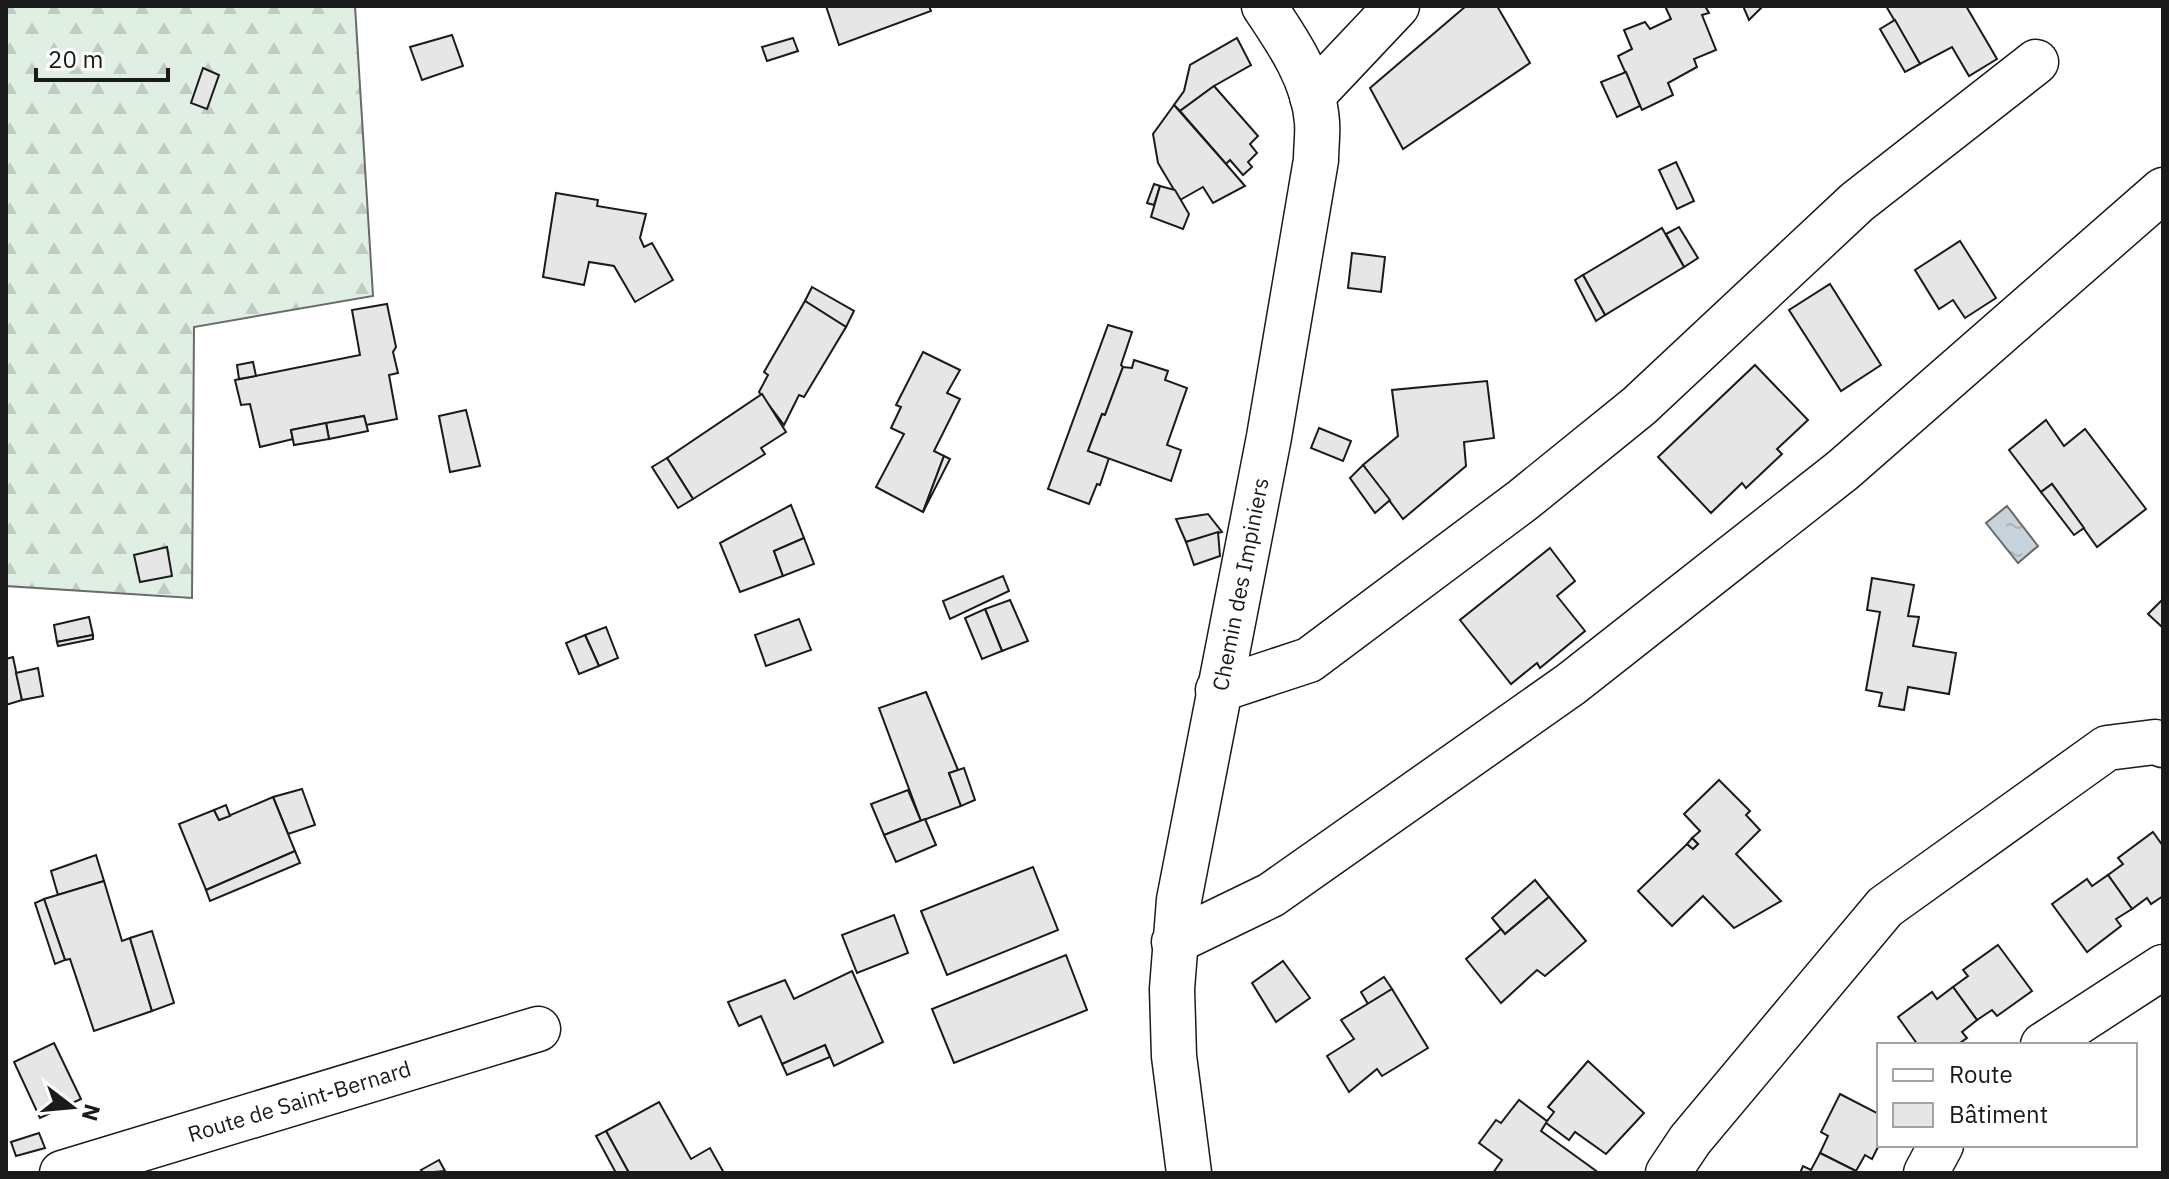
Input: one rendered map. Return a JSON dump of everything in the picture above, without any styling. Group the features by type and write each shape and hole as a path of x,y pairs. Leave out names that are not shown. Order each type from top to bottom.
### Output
{"street":[{"name":"Chemin des Impiniers","path":"1189,1173 1174,1056 1172,989 1179,900 1269,437 1316,160 1317,122 1312,96 1298,62 1264,6"},
{"path":"1312,96 1397,6"},
{"path":"1218,690 1309,660 1523,500 1639,406 1857,202 2036,62"},
{"path":"1174,942 1271,895 1571,684 1843,470 2163,190"},
{"path":"1668,1173 1690,1140 1885,907 2107,748 2155,742 2163,745"},
{"path":"2046,1043 2163,967"},
{"name":"Route de Saint-Bernard","path":"62,1173 538,1029"},
{"path":"1926,1173 1940,1147"}],"green space":[{"path":"6,6 355,6 373,296 194,327 192,598 6,586"}],"water":[{"path":"2007,506 2038,546 2018,563 1986,523"}],"building":[{"path":"826,6 929,6 931,11 839,45"},
{"path":"1466,6 1497,6 1530,63 1403,149 1370,88"},
{"path":"1665,6 1705,6 1709,13 1702,15 1716,50 1694,59 1697,67 1668,83 1673,95 1642,110 1618,56 1632,49 1624,30 1645,22 1650,29 1671,19"},
{"path":"1743,6 1763,6 1749,20"},
{"path":"1886,6 1966,6 1997,59 1969,76 1952,47 1920,64"},
{"path":"1895,20 1920,64 1905,72 1880,29"},
{"path":"452,35 463,66 422,80 410,47"},
{"path":"793,38 798,51 767,61 762,47"},
{"path":"1237,38 1251,65 1214,86 1180,111 1174,105 1184,91 1190,65"},
{"path":"203,68 219,75 207,109 191,103"},
{"path":"1626,72 1640,106 1617,117 1601,82"},
{"path":"1214,86 1258,136 1250,144 1257,153 1248,162 1252,167 1243,175 1230,160 1226,164 1180,111"},
{"path":"1174,105 1245,186 1213,203 1203,187 1180,200 1158,163 1153,134"},
{"path":"1676,162 1694,201 1677,209 1659,170"},
{"path":"1154,184 1160,186 1154,205 1147,203"},
{"path":"1160,186 1175,190 1189,214 1183,229 1151,217"},
{"path":"556,193 598,200 597,206 646,214 640,238 644,247 652,243 673,280 635,302 614,266 589,262 584,285 543,277"},
{"path":"1679,227 1698,258 1684,267 1666,234"},
{"path":"1662,228 1684,267 1605,315 1583,275"},
{"path":"1960,241 1996,298 1965,318 1953,300 1939,309 1915,270"},
{"path":"1352,253 1385,257 1381,292 1348,288"},
{"path":"1583,275 1605,315 1596,321 1575,280"},
{"path":"1830,284 1881,365 1841,391 1789,310"},
{"path":"812,287 854,311 846,327 805,301"},
{"path":"805,301 846,327 804,397 799,395 784,425 759,392 768,375 764,372"},
{"path":"387,304 396,347 393,352 398,373 389,375 397,419 366,425 364,416 291,430 293,439 260,447 250,404 241,405 235,380 360,355 352,310"},
{"path":"1108,325 1132,332 1121,365 1123,367 1088,451 1109,458 1100,485 1097,484 1089,504 1048,489"},
{"path":"923,352 960,370 947,393 960,399 934,451 944,456 923,512 876,487 904,434 891,428 901,407 896,405"},
{"path":"1134,360 1168,371 1165,380 1187,388 1167,445 1181,450 1171,481 1088,451 1123,367 1132,368"},
{"path":"253,362 256,376 239,379 237,365"},
{"path":"1755,365 1808,420 1777,449 1782,454 1746,488 1742,483 1711,513 1658,457"},
{"path":"1487,381 1494,438 1464,442 1466,466 1403,519 1363,465 1398,436 1392,390"},
{"path":"762,394 786,432 761,448 765,454 693,499 667,458"},
{"path":"466,410 480,466 450,472 439,416"},
{"path":"364,416 368,431 329,439 326,423"},
{"path":"2046,420 2064,446 2085,429 2146,509 2097,547 2052,484 2041,492 2009,450"},
{"path":"326,423 329,439 294,445 291,430"},
{"path":"1319,428 1351,441 1343,461 1311,448"},
{"path":"944,456 950,459 923,512"},
{"path":"667,458 693,499 678,508 652,467"},
{"path":"1363,465 1390,500 1375,513 1350,478"},
{"path":"2052,484 2084,528 2074,535 2041,492"},
{"path":"791,505 804,538 774,551 783,576 740,592 720,543"},
{"path":"1208,514 1222,532 1186,542 1176,519"},
{"path":"1218,532 1220,556 1194,565 1186,542"},
{"path":"804,538 814,564 783,576 774,551"},
{"path":"167,547 172,576 140,582 134,555"},
{"path":"1550,548 1575,581 1557,596 1585,631 1540,668 1537,663 1511,684 1460,620"},
{"path":"1003,576 1009,591 950,619 943,601"},
{"path":"1872,578 1914,585 1908,616 1919,617 1913,646 1956,653 1949,694 1908,687 1904,710 1879,706 1882,693 1866,690 1880,612 1867,610"},
{"path":"2163,599 2163,628 2148,614"},
{"path":"1010,600 1028,641 1002,651 985,609"},
{"path":"985,609 1002,651 982,659 965,618"},
{"path":"89,617 93,635 57,642 54,625"},
{"path":"799,619 811,650 766,666 755,635"},
{"path":"606,627 618,658 599,666 585,635"},
{"path":"93,635 93,639 58,646 57,642"},
{"path":"585,635 599,666 579,674 566,643"},
{"path":"13,657 22,700 6,705 6,659"},
{"path":"38,668 43,696 22,700 16,673"},
{"path":"926,692 958,770 949,773 961,806 921,821 879,708"},
{"path":"964,768 975,800 961,806 949,773"},
{"path":"1719,780 1750,811 1746,815 1760,830 1736,854 1781,901 1734,928 1703,896 1672,926 1638,891 1687,844 1693,849 1698,844 1692,838 1700,831 1684,814"},
{"path":"302,789 315,825 288,834 273,797"},
{"path":"908,790 921,821 884,835 871,804"},
{"path":"273,797 295,851 206,890 179,824 214,810 219,820"},
{"path":"226,805 230,816 219,820 214,810"},
{"path":"925,819 936,845 896,862 884,835"},
{"path":"2153,832 2163,846 2163,896 2151,904 2147,898 2132,909 2108,875 2123,864 2118,858"},
{"path":"1692,838 1698,844 1693,849 1687,844"},
{"path":"295,851 300,863 210,901 206,890"},
{"path":"96,855 104,881 58,895 51,871"},
{"path":"1033,867 1058,930 947,975 921,911"},
{"path":"2108,875 2132,909 2116,919 2121,926 2087,952 2052,904 2087,879 2092,886"},
{"path":"1535,880 1549,897 1505,934 1492,918"},
{"path":"104,881 122,941 130,938 152,1011 94,1031 70,959 65,960 44,899"},
{"path":"1549,897 1586,941 1545,976 1537,970 1501,1003 1466,959 1501,929 1505,934"},
{"path":"44,899 65,960 55,964 35,903"},
{"path":"894,915 908,953 857,973 842,935"},
{"path":"152,931 174,1003 152,1011 130,938"},
{"path":"1998,945 2032,991 1997,1016 1992,1010 1977,1020 1953,987 1968,976 1963,970"},
{"path":"1066,955 1087,1010 954,1063 932,1009"},
{"path":"1283,961 1310,998 1276,1022 1252,983"},
{"path":"852,971 883,1042 834,1066 825,1045 782,1064 761,1016 739,1026 728,1002 785,980 794,999"},
{"path":"1384,977 1392,989 1368,1004 1361,992"},
{"path":"1953,987 1977,1020 1962,1032 1967,1038 1960,1043 1917,1043 1898,1017 1932,992 1937,999"},
{"path":"1392,989 1428,1048 1382,1076 1377,1069 1349,1092 1327,1056 1354,1039 1341,1020"},
{"path":"54,1043 81,1099 40,1118 14,1062"},
{"path":"825,1045 830,1057 787,1075 782,1064"},
{"path":"1588,1061 1644,1113 1606,1154 1575,1132 1569,1140 1546,1123 1541,1131 1599,1173 1493,1173 1502,1160 1479,1143 1496,1120 1501,1123 1519,1100 1547,1121 1554,1112 1548,1107"},
{"path":"1840,1094 1877,1113 1878,1147 1872,1159 1865,1155 1856,1171 1820,1153 1828,1136 1821,1132"},
{"path":"659,1102 691,1159 710,1148 724,1173 629,1173 606,1131"},
{"path":"606,1131 629,1173 616,1173 596,1136"},
{"path":"39,1133 45,1148 16,1156 11,1142"},
{"path":"1820,1153 1856,1173 1800,1173 1803,1166 1811,1170"},
{"path":"439,1160 445,1171 423,1173 421,1170"}]}
